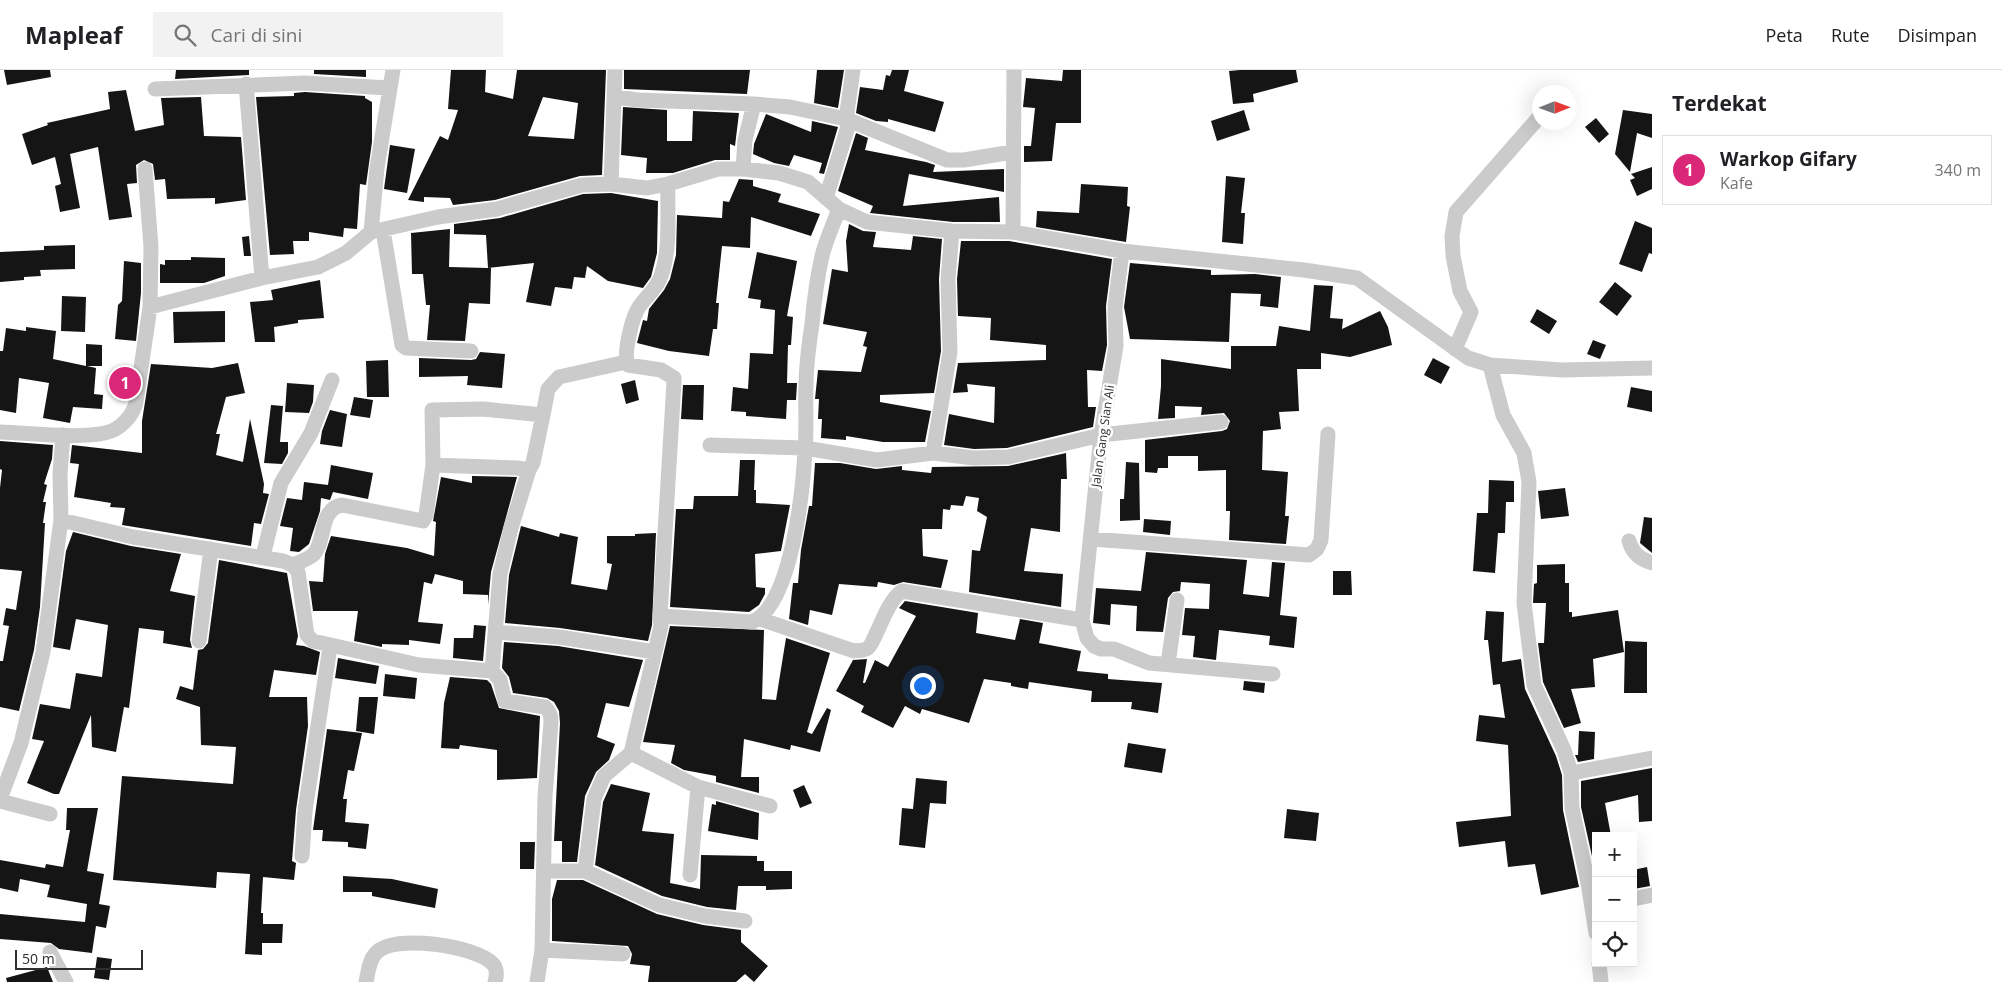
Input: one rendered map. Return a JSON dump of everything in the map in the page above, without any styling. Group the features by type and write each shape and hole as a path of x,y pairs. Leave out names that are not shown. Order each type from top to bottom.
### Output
{"street":[{"path":"393,70 388,88 377,168 377,231 402,345 406,348 471,351"},
{"path":"611,184 616,97 615,70"},
{"path":"826,198 848,119 853,70"},
{"path":"1013,232 1014,70"},
{"path":"155,89 305,83 388,88"},
{"path":"246,84 262,278"},
{"path":"616,97 638,100 790,107 848,119 947,160 964,160 1012,152"},
{"path":"743,169 745,140 754,104"},
{"path":"1455,349 1471,312 1460,291 1452,256 1452,236 1456,212 1532,125"},
{"path":"0,432 106,433 123,424 134,412 150,308 151,247 145,169"},
{"path":"150,308 262,278 318,267 346,253 377,231 438,217 497,209 582,185 611,184 647,188 668,184 718,169 743,169 779,173 808,182 839,210 867,222 952,231 1013,232 1122,251 1304,270 1358,278 1468,358 1487,364 1562,370 1652,368"},
{"path":"626,362 634,314 656,287 661,276 666,253 668,184"},
{"path":"660,616 752,622 760,619 768,611 793,546 805,448 806,383 812,322 822,256 839,210"},
{"path":"933,453 950,352 948,280 952,231"},
{"name":"Jalan Gang Sian Ali","path":"1082,620 1101,436 1116,346 1115,308 1122,251"},
{"path":"492,671 500,574 511,528 529,470 533,463 548,389 553,381 559,377 626,362"},
{"path":"585,871 594,798 598,786 612,768 631,753 660,626 674,378 661,370 633,367 626,362"},
{"path":"1487,364 1503,415 1524,453 1529,482 1524,603 1534,686 1564,750 1570,773 1572,808 1592,896"},
{"path":"263,556 281,483 311,433 332,380"},
{"path":"293,565 313,556 318,548 326,517 336,506 422,521 426,515 433,465 431,413 434,409 483,409 542,415"},
{"path":"710,445 805,448 877,460 933,453 974,458 1008,457 1101,436 1221,422"},
{"path":"50,814 0,800 21,743 43,652 62,520 60,474 63,434"},
{"path":"1091,539 1309,555 1317,548 1321,540 1328,434"},
{"path":"433,465 529,470"},
{"path":"62,520 133,538 263,556 293,565 298,572 308,635 313,641 330,647 420,665 492,671 500,680 505,702 545,707 551,714 545,796 542,950 536,982"},
{"path":"1629,541 1633,552 1642,560 1652,563"},
{"path":"200,641 211,549"},
{"path":"760,619 854,651 866,649 871,645 883,615 902,592 1082,620 1087,638 1094,646 1114,649 1149,663 1273,674"},
{"path":"1168,664 1177,600"},
{"path":"496,632 559,637 654,652"},
{"path":"302,856 306,811 330,647"},
{"path":"631,753 698,787 770,806"},
{"path":"1570,773 1652,758"},
{"path":"690,875 698,787"},
{"path":"544,871 585,871 659,905 705,916 745,921"},
{"path":"1637,897 1652,895"},
{"path":"366,982 375,953 384,947 436,943 470,952 493,963 496,969 495,982"},
{"path":"542,950 623,954"},
{"path":"50,952 66,982"},
{"path":"1599,967 1601,982"}],"building":[{"path":"4,70 50,70 51,77 7,85"},
{"path":"176,70 249,70 249,75 175,79"},
{"path":"314,70 366,70 366,77 314,74"},
{"path":"451,70 486,70 485,92 513,99 517,70 606,70 602,175 580,176 495,200 453,205 450,198 424,197 424,202 408,200 440,136 448,140 458,110 448,109","holes":["543,97 578,103 574,139 528,136"]},
{"path":"624,70 750,70 747,94 624,89"},
{"path":"817,70 844,70 838,108 814,103"},
{"path":"892,70 909,70 904,91 944,102 935,132 888,119 888,122 876,121 856,113 860,87 883,90 886,75 890,76"},
{"path":"1063,70 1081,70 1081,123 1056,123 1052,161 1024,162 1024,146 1031,146 1035,108 1023,107 1026,78 1062,81"},
{"path":"1296,70 1298,82 1253,94 1254,102 1233,104 1229,71"},
{"path":"126,90 135,131 164,125 161,98 201,97 204,136 241,137 246,200 215,204 215,198 167,199 165,179 155,180 153,164 144,160 136,165 137,183 127,184 132,217 109,220 98,147 70,154 80,208 60,212 55,186 61,184 55,157 32,165 22,134 48,125 47,123 110,109 108,92"},
{"path":"294,93 365,96 365,98 372,102 372,142 366,185 360,184 357,229 344,228 343,237 309,232 309,241 293,241 294,254 270,255 256,97 294,96"},
{"path":"623,107 667,110 667,141 692,141 693,111 739,113 735,146 730,144 730,160 715,160 673,173 646,173 647,158 621,155"},
{"path":"1244,110 1250,130 1217,141 1211,121"},
{"path":"1623,110 1652,114 1652,138 1637,133 1630,172 1615,154"},
{"path":"766,114 811,132 812,121 838,127 824,174 819,173 822,163 794,155 789,166 774,163 753,154 754,144"},
{"path":"1596,118 1609,134 1599,143 1585,127"},
{"path":"856,133 868,138 865,150 926,162 935,165 933,172 1004,169 1004,192 909,174 903,206 999,197 1000,222 953,222 870,213 873,206 838,191"},
{"path":"390,145 415,149 407,193 384,189"},
{"path":"1652,167 1652,189 1637,196 1630,180 1635,178 1631,174"},
{"path":"1226,176 1245,178 1241,213 1245,213 1243,244 1222,242"},
{"path":"739,179 753,180 753,186 781,194 778,202 820,214 811,236 751,217 750,248 722,246 716,303 719,303 717,329 713,329 709,356 669,351 637,343 643,320 647,321 649,309 670,279 676,255 677,215 722,218 723,201 729,202"},
{"path":"1081,184 1128,187 1127,206 1130,207 1126,242 1036,227 1037,211 1079,213"},
{"path":"611,193 658,201 657,253 651,277 643,288 608,281 587,266 585,278 574,277 572,289 555,287 551,306 526,302 534,263 488,268 486,235 454,234 454,224 500,218 583,194"},
{"path":"1635,221 1652,228 1652,254 1649,253 1642,272 1619,264"},
{"path":"849,224 863,231 876,232 873,247 911,250 913,236 942,239 939,279 941,351 934,393 880,395 880,402 931,411 925,442 883,442 846,436 846,440 821,438 822,419 818,419 819,399 815,399 818,370 861,372 867,347 863,346 867,332 823,324 832,269 848,272 846,241"},
{"path":"450,229 449,267 491,268 490,304 469,303 465,341 427,340 430,305 426,305 423,274 412,274 411,233"},
{"path":"249,236 251,256 244,256 242,237"},
{"path":"961,241 1009,241 1112,259 1106,306 1107,345 1102,371 1087,370 1088,407 1096,407 1093,427 1007,448 974,449 944,445 949,414 994,423 995,387 967,384 968,392 953,393 958,363 1046,360 1046,345 990,340 991,318 958,316 957,279"},
{"path":"75,245 75,269 40,270 41,276 0,282 0,252 44,250 44,246"},
{"path":"757,252 797,261 787,316 793,317 791,345 788,345 787,383 797,383 796,400 787,400 786,419 746,416 746,412 731,411 733,387 748,389 750,353 773,354 775,310 760,308 761,300 748,298"},
{"path":"191,257 225,258 225,276 204,283 160,283 160,264 165,265 165,260 191,260"},
{"path":"124,261 141,263 141,293 136,341 115,339 118,305 122,301"},
{"path":"1130,263 1211,270 1211,275 1255,274 1281,277 1278,308 1260,306 1261,294 1231,293 1229,342 1130,339 1124,307"},
{"path":"320,280 324,318 298,320 298,323 274,327 275,342 255,342 250,302 273,300 271,290"},
{"path":"1615,282 1632,296 1617,316 1599,302"},
{"path":"1314,285 1333,286 1330,318 1343,319 1342,329 1380,311 1388,327 1392,345 1350,357 1321,353 1321,369 1297,369 1299,411 1279,412 1281,429 1263,431 1262,470 1288,472 1285,516 1289,516 1286,544 1229,540 1230,511 1226,511 1226,470 1198,471 1198,456 1168,456 1168,468 1158,468 1157,473 1145,472 1145,440 1222,431 1227,429 1230,421 1224,413 1201,415 1202,407 1175,406 1175,418 1158,419 1161,359 1231,369 1231,346 1276,346 1279,326 1310,331"},
{"path":"62,296 86,297 85,332 61,331"},
{"path":"1537,309 1557,321 1549,334 1530,322"},
{"path":"225,311 225,342 174,343 173,312"},
{"path":"26,327 56,331 53,359 86,366 86,344 102,345 102,366 87,366 96,368 94,394 103,395 102,409 73,407 70,423 43,418 49,383 19,378 16,413 0,410 0,351 3,351 6,328 26,331"},
{"path":"1593,340 1606,345 1600,359 1587,354"},
{"path":"480,352 505,354 502,388 467,385 468,376 419,377 419,358 471,360 476,359"},
{"path":"1433,358 1450,367 1441,384 1424,375"},
{"path":"388,360 389,397 367,397 366,361"},
{"path":"238,363 245,393 226,397 216,434 220,434 216,455 243,462 250,419 264,484 263,493 269,494 261,524 254,523 251,546 122,525 125,508 110,507 111,503 74,497 79,464 70,463 72,445 142,453 142,421 151,364 212,368"},
{"path":"635,380 639,400 626,404 621,384"},
{"path":"287,383 314,385 313,402 309,413 285,412"},
{"path":"683,385 704,385 703,420 681,419"},
{"path":"1631,387 1652,391 1652,412 1627,407"},
{"path":"354,397 373,400 370,418 350,415"},
{"path":"271,405 283,406 280,442 288,442 288,453 282,464 264,463"},
{"path":"330,410 347,414 342,447 320,444 322,431"},
{"path":"0,441 53,445 52,459 44,484 47,485 43,502 46,502 43,523 45,523 40,607 34,650 19,711 0,707 0,661 3,661 9,626 3,625 6,608 16,610 22,571 0,569 0,488 2,470 0,469"},
{"path":"1066,453 1067,479 1061,479 1060,532 1031,528 1024,571 1063,574 1061,607 969,592 972,550 980,551 987,517 977,511 979,498 966,496 963,506 951,505 950,510 943,509 942,529 922,529 923,556 948,560 941,588 903,582 894,585 878,582 877,587 839,584 832,615 810,610 808,625 789,619 793,583 798,583 801,550 809,506 812,506 815,463 840,463 876,469 902,466 902,470 931,473 932,467 1008,466"},
{"path":"740,460 755,460 754,490 756,490 756,503 790,505 781,551 755,554 756,587 765,588 765,594 759,605 749,612 670,607 676,509 693,509 694,496 738,496"},
{"path":"1126,462 1139,463 1140,520 1120,521 1120,499 1124,499"},
{"path":"331,465 373,473 368,499 333,492 330,500 321,498 320,511 309,544 299,552 290,551 293,528 280,526 287,498 302,500 304,482 328,485"},
{"path":"472,476 517,477 491,572 488,605 488,595 463,594 463,581 435,574 432,584 424,582 418,622 443,624 440,644 409,640 409,645 382,644 382,647 354,641 358,611 313,611 309,581 323,582 325,554 331,536 407,548 434,556 436,522 433,521 441,477 472,483"},
{"path":"1489,480 1514,481 1514,502 1506,502 1505,533 1498,533 1495,573 1473,571 1477,513 1488,513"},
{"path":"1565,488 1569,516 1541,519 1538,491"},
{"path":"1644,517 1652,518 1652,553 1640,543"},
{"path":"1144,519 1171,521 1170,535 1143,532"},
{"path":"521,526 559,537 560,533 578,537 571,584 607,590 612,564 607,563 607,536 635,536 635,534 656,533 652,625 648,641 560,628 505,623 509,575"},
{"path":"73,532 131,546 181,554 170,591 195,596 190,640 192,648 163,643 164,631 139,628 129,708 124,707 116,752 92,747 91,715 59,794 54,794 27,783 44,741 32,739 40,704 70,709 76,673 102,677 108,625 76,619 70,650 53,647 66,551"},
{"path":"1146,552 1247,560 1243,594 1269,597 1272,562 1285,563 1280,615 1297,617 1294,648 1269,645 1270,636 1219,630 1216,660 1193,657 1195,636 1182,635 1185,608 1209,609 1210,584 1181,582 1180,591 1173,592 1168,598 1163,632 1136,631 1137,606 1111,604 1110,625 1093,623 1096,588 1141,591"},
{"path":"219,560 287,573 298,636 296,645 320,652 316,675 274,670 269,697 307,697 308,726 296,810 292,861 296,863 294,880 263,877 261,913 263,913 263,924 283,924 282,943 262,943 262,955 245,954 250,874 217,872 216,888 113,880 122,776 233,784 236,747 201,745 200,707 176,699 180,686 193,690 198,650 203,649 208,643"},
{"path":"1565,564 1565,583 1569,583 1569,612 1572,612 1572,617 1618,610 1624,652 1593,659 1595,687 1571,689 1581,723 1564,728 1543,682 1538,643 1544,643 1546,603 1533,603 1534,584 1537,583 1537,565"},
{"path":"1333,571 1351,571 1352,595 1333,595"},
{"path":"905,601 978,613 976,633 1015,640 1020,619 1043,623 1039,643 1081,651 1077,671 1108,674 1108,679 1162,683 1158,713 1131,709 1132,702 1091,702 1092,691 1029,682 1028,689 1011,686 1011,683 984,679 969,723 922,709 920,714 905,706 893,728 861,712 864,706 836,691 853,660 867,659 863,683 865,683 875,660 888,667 916,616 899,608"},
{"path":"1486,611 1504,612 1502,662 1521,659 1525,689 1556,756 1562,775 1563,810 1579,887 1541,895 1535,864 1508,867 1505,841 1459,847 1456,822 1511,816 1508,745 1476,741 1479,715 1505,718 1500,684 1493,685 1488,640 1484,640"},
{"path":"474,625 486,626 483,661 453,658 454,638 473,638"},
{"path":"670,626 764,630 762,699 776,700 786,638 830,653 807,732 812,734 827,708 831,710 820,752 791,745 790,750 744,739 741,777 759,777 759,793 716,782 716,776 684,770 671,763 675,745 643,742"},
{"path":"1625,641 1647,642 1647,693 1624,693"},
{"path":"504,642 558,646 643,660 629,707 606,703 597,737 615,744 609,760 596,772 585,796 577,862 562,862 562,841 554,841 559,711 554,702 547,698 513,693 509,677 502,668"},
{"path":"338,658 379,666 376,684 335,678"},
{"path":"385,674 417,678 415,699 383,696"},
{"path":"450,677 487,680 491,684 499,708 540,716 537,778 497,780 497,750 460,745 459,749 441,748 444,703"},
{"path":"1244,681 1265,683 1264,693 1243,690"},
{"path":"359,697 378,697 374,734 356,731"},
{"path":"327,729 362,733 354,771 348,770 343,799 347,799 345,822 369,824 366,849 348,847 348,842 322,841 323,830 313,830"},
{"path":"1579,731 1595,732 1594,759 1578,762 1575,755 1578,755"},
{"path":"1128,743 1166,749 1162,773 1124,767"},
{"path":"1652,768 1652,821 1639,822 1638,795 1605,803 1610,832 1592,832 1592,856 1581,807 1581,781"},
{"path":"916,778 947,781 946,804 930,803 925,848 899,845 902,808 913,809"},
{"path":"611,784 650,793 642,831 674,834 670,883 700,889 701,855 757,856 757,861 764,861 764,871 792,871 792,889 766,890 766,886 738,886 736,910 707,907 662,896 595,865 603,802"},
{"path":"804,785 812,803 800,808 793,790"},
{"path":"716,801 759,813 758,840 708,831 712,804 716,805"},
{"path":"67,808 98,808 87,871 104,874 99,904 110,906 106,928 96,926 92,953 59,949 51,943 0,939 0,914 85,922 87,904 47,897 50,885 20,879 18,892 0,888 0,860 45,868 46,864 63,867 70,830 66,830"},
{"path":"1287,809 1319,813 1316,841 1284,838"},
{"path":"520,842 535,842 534,869 520,869"},
{"path":"1647,867 1650,886 1637,888 1637,869"},
{"path":"343,876 392,879 438,889 435,908 372,896 372,892 343,892"},
{"path":"557,880 583,880 657,914 703,925 741,930 741,942 768,966 754,982 745,974 736,982 648,982 650,966 630,964 632,954 628,946 552,941 552,899"},
{"path":"97,957 112,959 109,980 94,978"},
{"path":"47,967 53,982 7,982 6,978"}],"place":[{"name":"Warkop Gifary","path":"125,383"}]}
